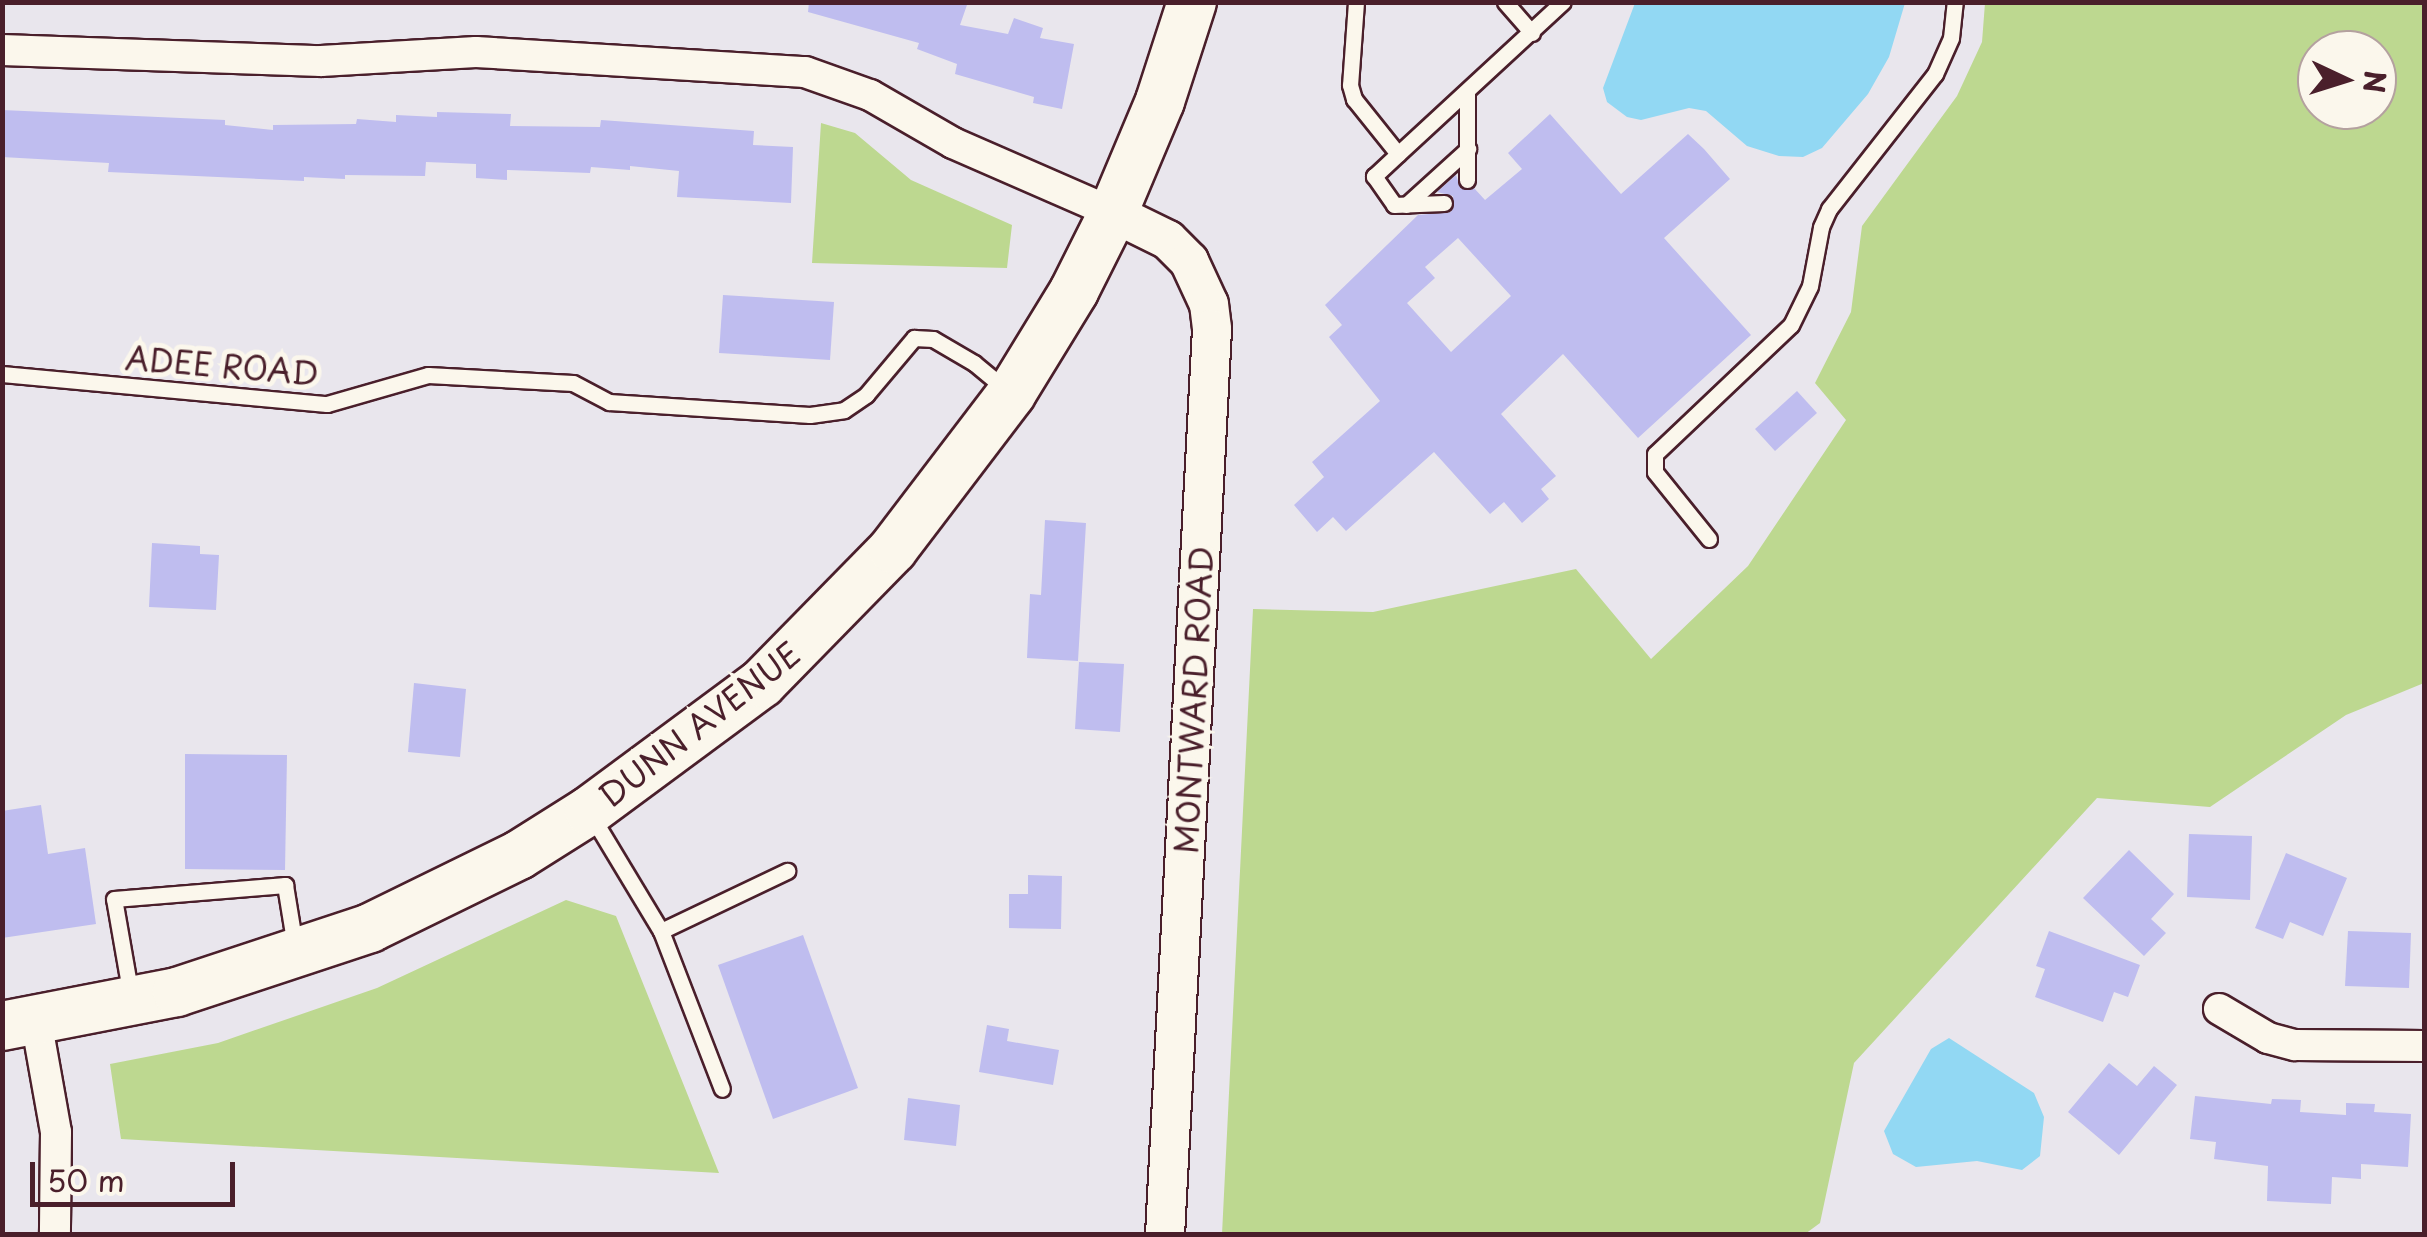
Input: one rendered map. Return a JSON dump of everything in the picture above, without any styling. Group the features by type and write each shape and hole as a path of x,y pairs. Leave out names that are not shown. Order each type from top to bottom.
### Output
{"main road":[{"name":"DUNN AVENUE","path":"19,1023 132,1003 296,955 370,928 447,892 589,812 762,683 823,624 906,533 1011,394 1074,291 1114,214 1160,101 1192,2"}],"street":[{"path":"2,50 322,61 476,52 805,72 870,95 953,143 1114,214"},
{"name":"MONTWARD ROAD","path":"1114,214 1168,240 1188,260 1202,282 1212,329 1166,1234"},
{"path":"2219,1009 2268,1038 2295,1044 2424,1046"},
{"path":"19,1023 56,1132 54,1234"}],"lane":[{"path":"1356,2 1350,85 1354,99 1398,154"},
{"path":"1505,2 1532,33"},
{"path":"1444,204 1394,206 1374,176 1563,2"},
{"path":"1708,539 1656,472 1655,454 1791,325 1810,286 1821,227 1829,209 1934,74 1951,38 1954,2"},
{"path":"1467,93 1468,180"},
{"path":"1406,205 1468,149"},
{"name":"ADEE ROAD","path":"2,374 326,404 428,374 574,383 609,402 810,415 844,410 866,394 900,348 914,338 933,339 974,363 1011,394"},
{"path":"589,812 661,932 722,1089"},
{"path":"661,932 787,871"},
{"path":"132,1003 114,899 285,885 296,955"}],"green space":[{"path":"1985,3 2424,3 2424,683 2346,715 2210,807 2097,798 1854,1063 1820,1223 1805,1234 1222,1234 1253,609 1373,612 1576,569 1651,659 1748,566 1846,420 1815,383 1851,312 1862,226 1957,96 1982,42"},
{"path":"821,123 855,133 911,180 1012,225 1007,268 812,263"},
{"path":"566,900 616,916 719,1173 121,1139 110,1064 218,1043 377,988"}],"water":[{"path":"1635,2 1905,3 1889,57 1868,94 1822,148 1803,157 1779,156 1747,146 1706,111 1689,108 1641,120 1627,117 1607,102 1603,88"},
{"path":"1949,1038 2034,1093 2044,1117 2040,1156 2022,1170 1977,1161 1916,1167 1893,1154 1884,1131 1931,1049"}],"building":[{"path":"809,2 968,2 960,25 1008,34 1014,18 1043,28 1040,38 1074,44 1062,109 1033,103 1034,97 955,74 957,64 917,49 919,43 808,12"},
{"path":"2,110 225,120 225,125 273,130 273,125 356,124 357,119 396,122 396,115 437,117 437,112 511,114 510,126 600,127 601,120 754,131 753,145 793,147 791,203 677,197 679,171 630,166 630,170 591,167 590,173 507,170 507,180 476,178 476,164 426,162 425,176 345,175 345,179 304,177 304,181 108,172 109,163 2,157"},
{"path":"1550,114 1621,194 1688,134 1730,179 1664,238 1751,335 1638,438 1563,354 1501,414 1556,476 1541,489 1549,499 1522,523 1504,502 1490,514 1434,452 1346,531 1333,517 1317,532 1294,505 1324,477 1312,462 1380,401 1329,337 1342,325 1325,305 1418,215 1451,212 1453,196 1437,192 1456,175 1461,189 1474,188 1485,200 1522,169 1508,153","holes":["1458,238 1511,296 1451,352 1407,303 1435,278 1425,267"]},
{"path":"723,295 834,302 830,360 719,353"},
{"path":"1797,391 1817,413 1775,451 1755,429"},
{"path":"1045,520 1086,523 1078,661 1027,658 1030,594 1041,595"},
{"path":"152,543 200,546 200,554 219,555 216,610 149,607"},
{"path":"1079,662 1124,664 1120,732 1075,729"},
{"path":"414,683 466,689 460,757 408,752"},
{"path":"185,754 287,755 285,870 185,869"},
{"path":"41,805 48,854 85,848 96,924 2,938 2,811"},
{"path":"2189,834 2252,836 2250,900 2187,897"},
{"path":"2129,850 2174,894 2151,919 2166,933 2144,956 2083,898"},
{"path":"2286,853 2347,878 2323,936 2290,922 2283,939 2255,928"},
{"path":"1028,875 1062,876 1061,929 1009,928 1009,894 1028,894"},
{"path":"2049,931 2140,965 2128,997 2114,992 2103,1022 2035,997 2045,969 2036,966"},
{"path":"2348,931 2411,933 2409,988 2345,986"},
{"path":"803,935 858,1088 773,1119 718,965"},
{"path":"987,1025 1009,1029 1007,1041 1059,1050 1053,1085 979,1072"},
{"path":"2109,1063 2137,1086 2154,1066 2177,1085 2119,1155 2068,1112"},
{"path":"2195,1096 2271,1104 2272,1099 2301,1100 2300,1112 2346,1115 2346,1103 2375,1104 2374,1112 2411,1114 2408,1167 2361,1164 2361,1179 2332,1177 2331,1204 2267,1201 2268,1166 2214,1159 2216,1142 2190,1139"},
{"path":"908,1098 960,1105 956,1146 904,1140"}]}
